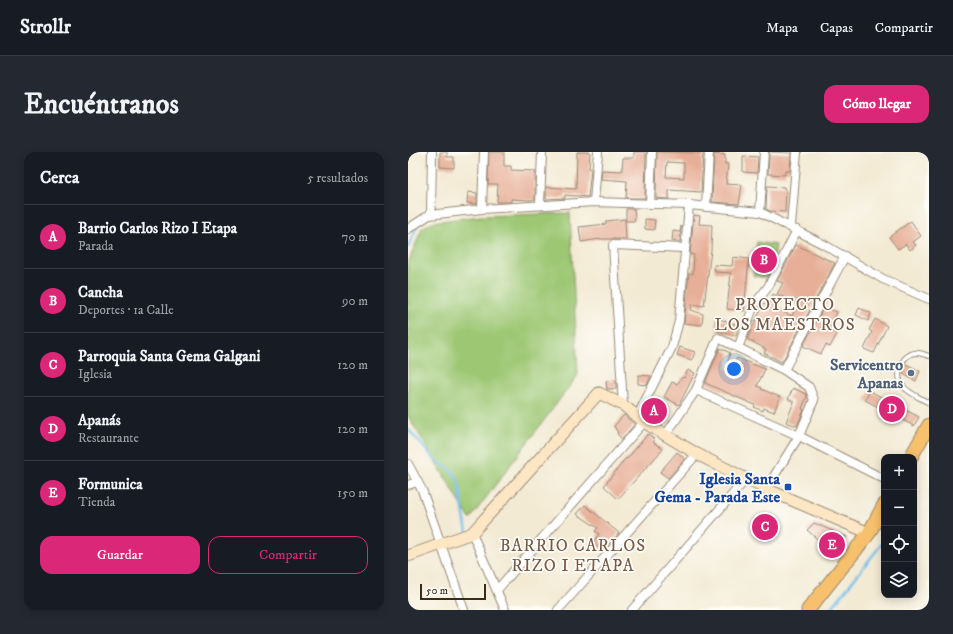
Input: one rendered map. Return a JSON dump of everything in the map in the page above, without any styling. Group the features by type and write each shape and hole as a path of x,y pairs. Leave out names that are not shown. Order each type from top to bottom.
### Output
{"main road":[{"path":"913,454 929,425"},
{"path":"808,610 869,533 881,511"}],"street":[{"path":"429,215 431,214 432,152"},
{"path":"482,209 484,152"},
{"path":"540,205 542,152"},
{"path":"594,202 598,152"},
{"path":"650,205 652,152"},
{"path":"706,206 709,152"},
{"path":"760,212 764,152"},
{"path":"738,348 754,305 768,287 794,228 797,152"},
{"path":"408,230 429,215 482,209 594,202 650,205 690,205 760,212 794,228 883,279 929,299"},
{"path":"497,590 641,419 672,347 679,321 684,248 690,205"},
{"path":"622,405 613,245 684,248"},
{"path":"784,370 845,256"},
{"path":"665,436 696,390 718,338 784,370 809,387 814,400 799,436 766,489"},
{"path":"696,390 799,436 881,477"},
{"path":"408,556 472,533 599,393 622,405 665,436 697,454 766,489 869,533"},
{"path":"558,610 697,454"},
{"path":"408,464 422,490 464,610"},
{"path":"632,610 746,479"},
{"path":"408,485 418,482"},
{"path":"472,533 506,610"}],"lane":[{"path":"929,356 917,352 910,354 903,361 898,370 899,379 903,386 929,402"}],"green space":[{"path":"570,213 578,375 470,519 408,416 408,263 422,228 432,222 481,216"},
{"path":"757,242 776,245 771,278 753,276"}],"building":[{"path":"440,152 447,152 447,157 454,157 454,168 440,167"},
{"path":"489,152 504,152 504,166 511,166 511,170 535,171 535,199 511,199 511,202 497,202 498,184 488,184"},
{"path":"577,152 590,152 589,168 591,169 588,197 565,195 565,198 546,199 546,187 576,189"},
{"path":"634,152 646,152 645,198 626,198 627,181 601,179 602,170 622,171 623,158 634,158"},
{"path":"657,152 703,153 701,192 669,190 669,199 656,198","holes":["667,162 684,163 684,178 666,177"]},
{"path":"769,152 791,153 790,171 785,171 785,175 768,174"},
{"path":"714,154 725,155 725,164 728,164 726,184 742,185 739,204 712,202"},
{"path":"743,156 758,157 757,173 743,172"},
{"path":"767,186 784,187 784,189 786,189 785,212 770,211 766,209"},
{"path":"468,192 477,193 477,204 467,203"},
{"path":"626,209 634,209 635,221 626,221"},
{"path":"694,215 700,216 699,224 712,225 711,250 704,306 692,304 691,310 703,314 702,325 684,323 689,273 693,274 694,255 690,254"},
{"path":"625,219 626,239 600,239 581,242 579,227 606,224 606,221"},
{"path":"645,219 655,220 654,230 645,229"},
{"path":"911,221 921,236 913,242 916,245 910,250 906,244 898,249 889,237"},
{"path":"681,226 680,242 672,241 673,231 680,232"},
{"path":"796,245 835,263 782,362 764,353 766,349 747,339 764,303 768,305 773,294 781,298 776,309 792,316 798,304 777,294 783,283 777,281"},
{"path":"733,257 749,259 744,311 727,309 731,273 715,272 714,265 732,266"},
{"path":"824,307 837,312 829,330 837,334 830,347 826,345 821,354 803,346"},
{"path":"859,308 871,313 868,321 856,315"},
{"path":"716,318 739,325 736,336 717,331"},
{"path":"875,319 887,326 874,353 864,349 872,332 869,330"},
{"path":"680,347 695,352 692,360 677,355"},
{"path":"720,348 730,353 726,368 731,370 737,358 765,369 757,386 780,397 774,412 764,408 763,411 754,407 755,405 705,383"},
{"name":"Servicentro Apanas","path":"906,364 920,371 916,381 903,374"},
{"path":"688,370 695,373 679,405 664,397 672,382 677,384 682,377 684,378"},
{"path":"638,375 651,376 647,385 638,384"},
{"path":"616,380 616,389 607,389 606,381"},
{"path":"793,388 806,394 807,396 802,409 804,410 797,426 786,422 794,402 788,399"},
{"path":"870,391 919,417 914,426 865,400"},
{"path":"624,415 635,424 622,439 617,434 618,433 614,426"},
{"path":"648,434 655,440 653,442 663,449 618,499 604,486 626,458 627,459"},
{"path":"677,452 685,459 668,478 660,472"},
{"path":"585,505 619,533 603,551 593,543 599,534 595,531 598,528 577,514"},
{"path":"814,523 847,537 833,553 807,530"}],"waterway":[{"path":"408,247 417,226"},
{"path":"408,429 434,459 452,471 458,480 467,532"},
{"path":"830,610 881,545"}],"place":[{"name":"Cancha","path":"764,260"},
{"name":"Servicentro Apanas","path":"911,373"},
{"name":"Apanás","path":"892,409"},
{"name":"Barrio Carlos Rizo I Etapa","path":"654,411"},
{"name":"Iglesia Santa Gema - Parada Este","path":"788,487"},
{"name":"Parroquia Santa Gema Galgani","path":"765,527"},
{"name":"Formunica","path":"832,545"}],"district":[{"name":"PROYECTO LOS MAESTROS","path":"785,314"},
{"name":"BARRIO CARLOS RIZO I ETAPA","path":"573,555"}]}
